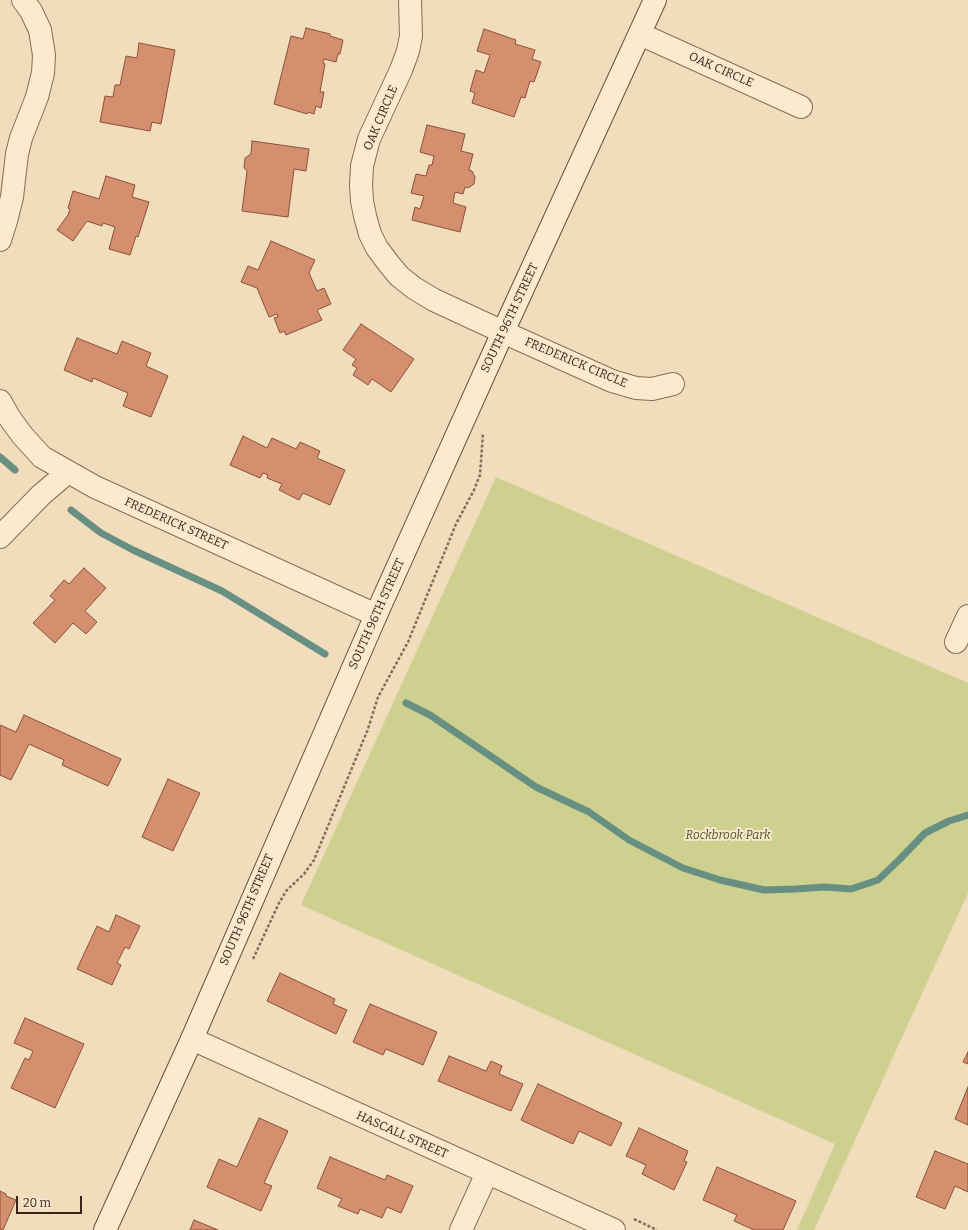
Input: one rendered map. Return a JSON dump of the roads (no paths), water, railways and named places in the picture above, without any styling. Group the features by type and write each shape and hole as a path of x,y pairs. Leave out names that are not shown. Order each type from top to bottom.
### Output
{"street":[{"path":"0,240 12,197 17,154 21,138 37,96 43,73 44,55 40,30 31,11 23,0"},
{"name":"OAK CIRCLE","path":"410,0 410,36 408,51 401,70 369,140 362,166 360,185 364,216 370,234 378,248 399,276 414,288 434,300 503,332"},
{"name":"SOUTH 96TH STREET","path":"105,1230 192,1039 376,616 503,332 656,0"},
{"name":"OAK CIRCLE","path":"640,34 801,106"},
{"name":"FREDERICK CIRCLE","path":"503,332 612,380 636,388 652,389 673,384"},
{"name":"FREDERICK STREET","path":"0,401 22,435 42,457 95,488 376,616"},
{"path":"0,537 41,495 68,472"},
{"path":"956,642 968,616"},
{"name":"HASCALL STREET","path":"192,1039 614,1230"},
{"path":"461,1230 487,1173"}],"waterway":[{"path":"0,457 15,470"},
{"path":"71,510 101,533 133,550 222,591 325,654"},
{"path":"406,703 430,715 536,787 589,812 629,840 683,868 720,880 764,890 825,887 851,889 878,880 925,833 949,821 968,815"}],"park label":[{"name":"Rockbrook Park","path":"728,836"}]}
